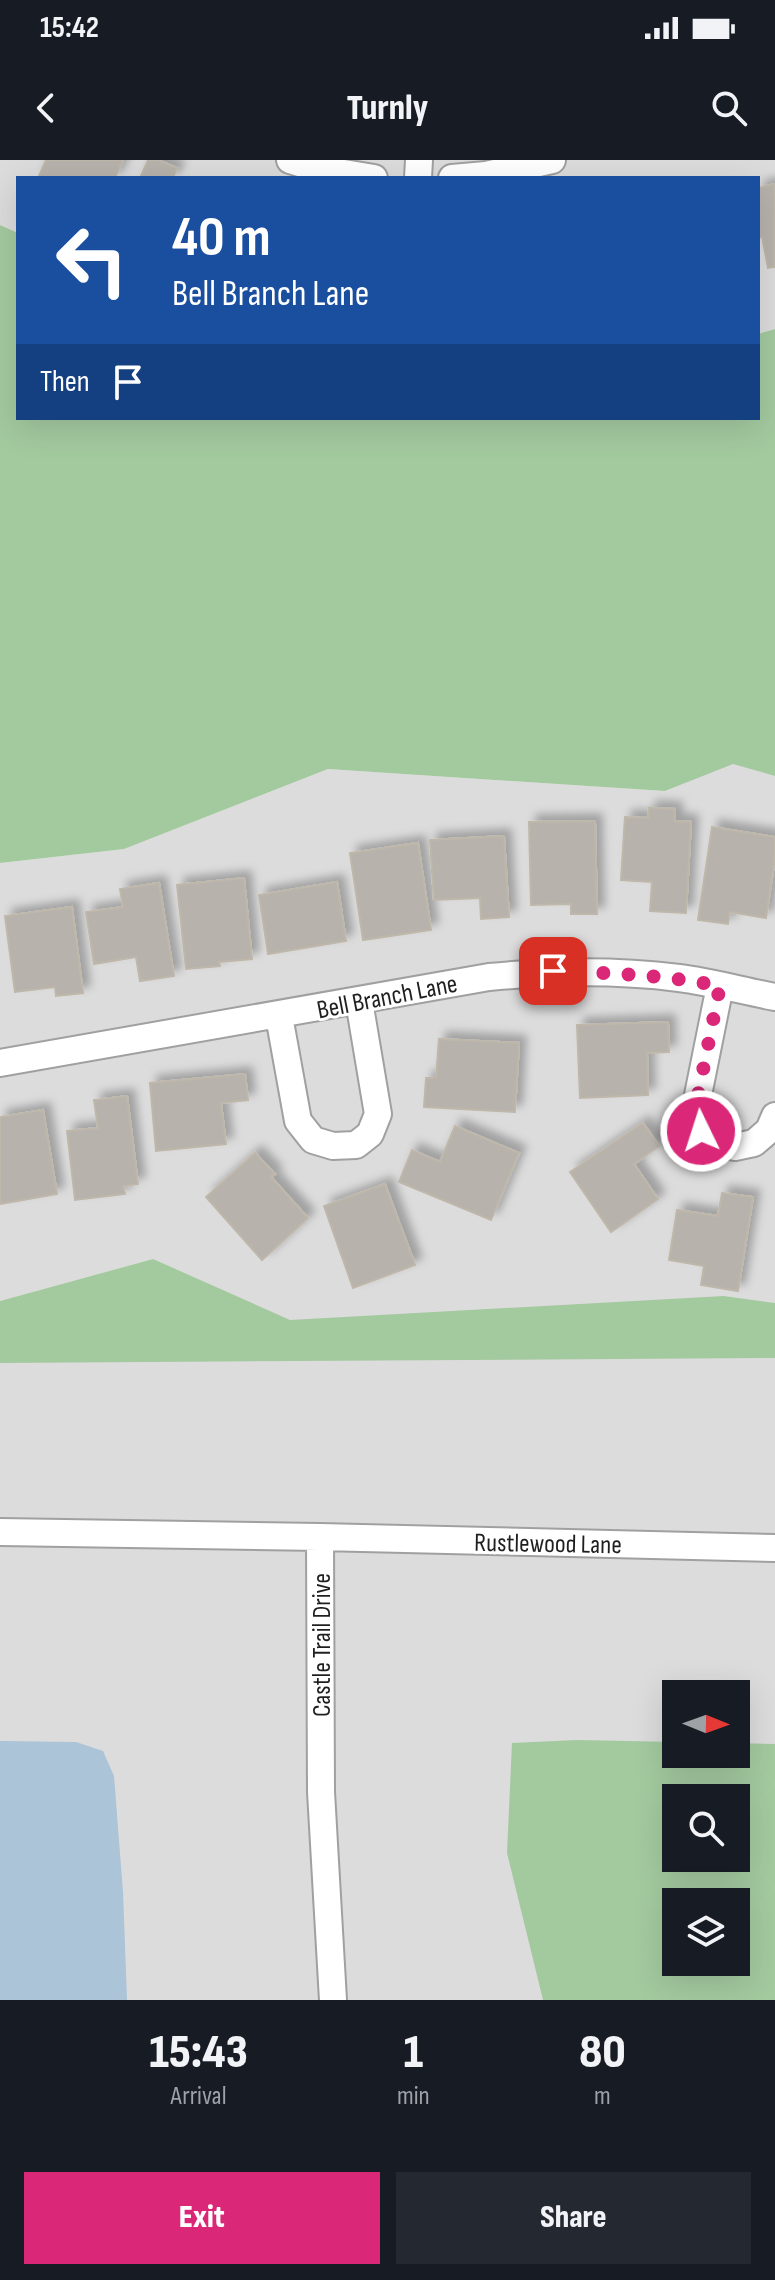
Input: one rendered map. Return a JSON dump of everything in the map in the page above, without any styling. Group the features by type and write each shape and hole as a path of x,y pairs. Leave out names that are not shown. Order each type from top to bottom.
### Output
{"street":[{"path":"290,160 319,169 362,176"},
{"path":"475,176 552,160"},
{"name":"Bell Branch Lane","path":"0,1063 489,977 553,971 617,972 682,978 775,997"},
{"path":"720,986 695,1110 701,1131 718,1144 735,1147 754,1143 769,1130 775,1116"},
{"path":"279,1016 298,1121 313,1140 333,1146 356,1145 370,1134 378,1114 359,1001"},
{"name":"Castle Trail Drive","path":"0,1532 320,1537 321,1792 333,2000"},
{"name":"Rustlewood Lane","path":"320,1537 775,1548"}],"shaded area":[{"path":"0,160 775,160 775,329 760,333 760,176 16,176 16,232 0,225"},
{"path":"733,763 775,776 775,1303 724,1296 775,1323 775,2000 0,2000 0,1310 153,1259 0,1301 0,863 124,849 328,769 665,791"}],"green space":[{"path":"0,225 16,232 16,420 760,420 760,333 775,329 775,776 733,764 665,791 328,769 124,849 0,863"},
{"path":"153,1259 290,1320 724,1296 775,1303 775,1358 0,1363 0,1301"},
{"path":"577,1740 662,1742 662,1768 750,1768 750,1743 775,1744 775,2000 543,2000 507,1853 512,1743"}],"water":[{"path":"0,1741 76,1742 103,1751 114,1776 127,2000 0,2000"}],"building":[{"path":"46,160 123,160 116,176 39,176"},
{"path":"148,160 158,160 177,168 174,176 141,176"},
{"path":"775,184 775,267 768,268 760,238 760,188"},
{"path":"649,808 675,809 675,821 691,822 686,913 650,911 652,882 621,880 625,817 648,818"},
{"path":"595,821 597,914 571,914 571,904 531,905 529,822"},
{"path":"712,827 775,837 766,918 730,912 728,924 698,920"},
{"path":"504,836 509,917 481,919 480,898 434,900 430,840"},
{"path":"418,843 431,930 363,940 350,853"},
{"path":"244,878 252,959 186,969 177,885"},
{"path":"337,882 346,941 268,954 259,895"},
{"path":"159,883 174,976 140,981 136,957 94,964 86,912 123,907 120,889"},
{"path":"72,907 83,993 56,996 55,987 15,992 5,916"},
{"path":"668,1022 669,1052 647,1053 648,1095 580,1098 577,1025"},
{"path":"439,1039 519,1043 515,1112 424,1107 426,1078 436,1078"},
{"path":"245,1074 248,1100 221,1103 226,1144 156,1151 150,1083"},
{"path":"127,1096 138,1184 123,1186 125,1194 75,1200 67,1131 98,1128 94,1100"},
{"path":"43,1110 57,1194 0,1204 0,1117"},
{"path":"643,1123 659,1146 634,1164 658,1199 611,1232 570,1172"},
{"path":"455,1126 519,1153 491,1220 399,1182 412,1150 440,1162"},
{"path":"255,1153 275,1174 271,1177 308,1218 262,1260 206,1197"},
{"path":"385,1184 415,1265 353,1288 324,1206"},
{"path":"722,1193 753,1197 738,1291 701,1285 704,1266 669,1260 677,1210 718,1216"}],"route":[{"path":"553,971 617,972 682,978 720,986 695,1110 701,1131"}]}
